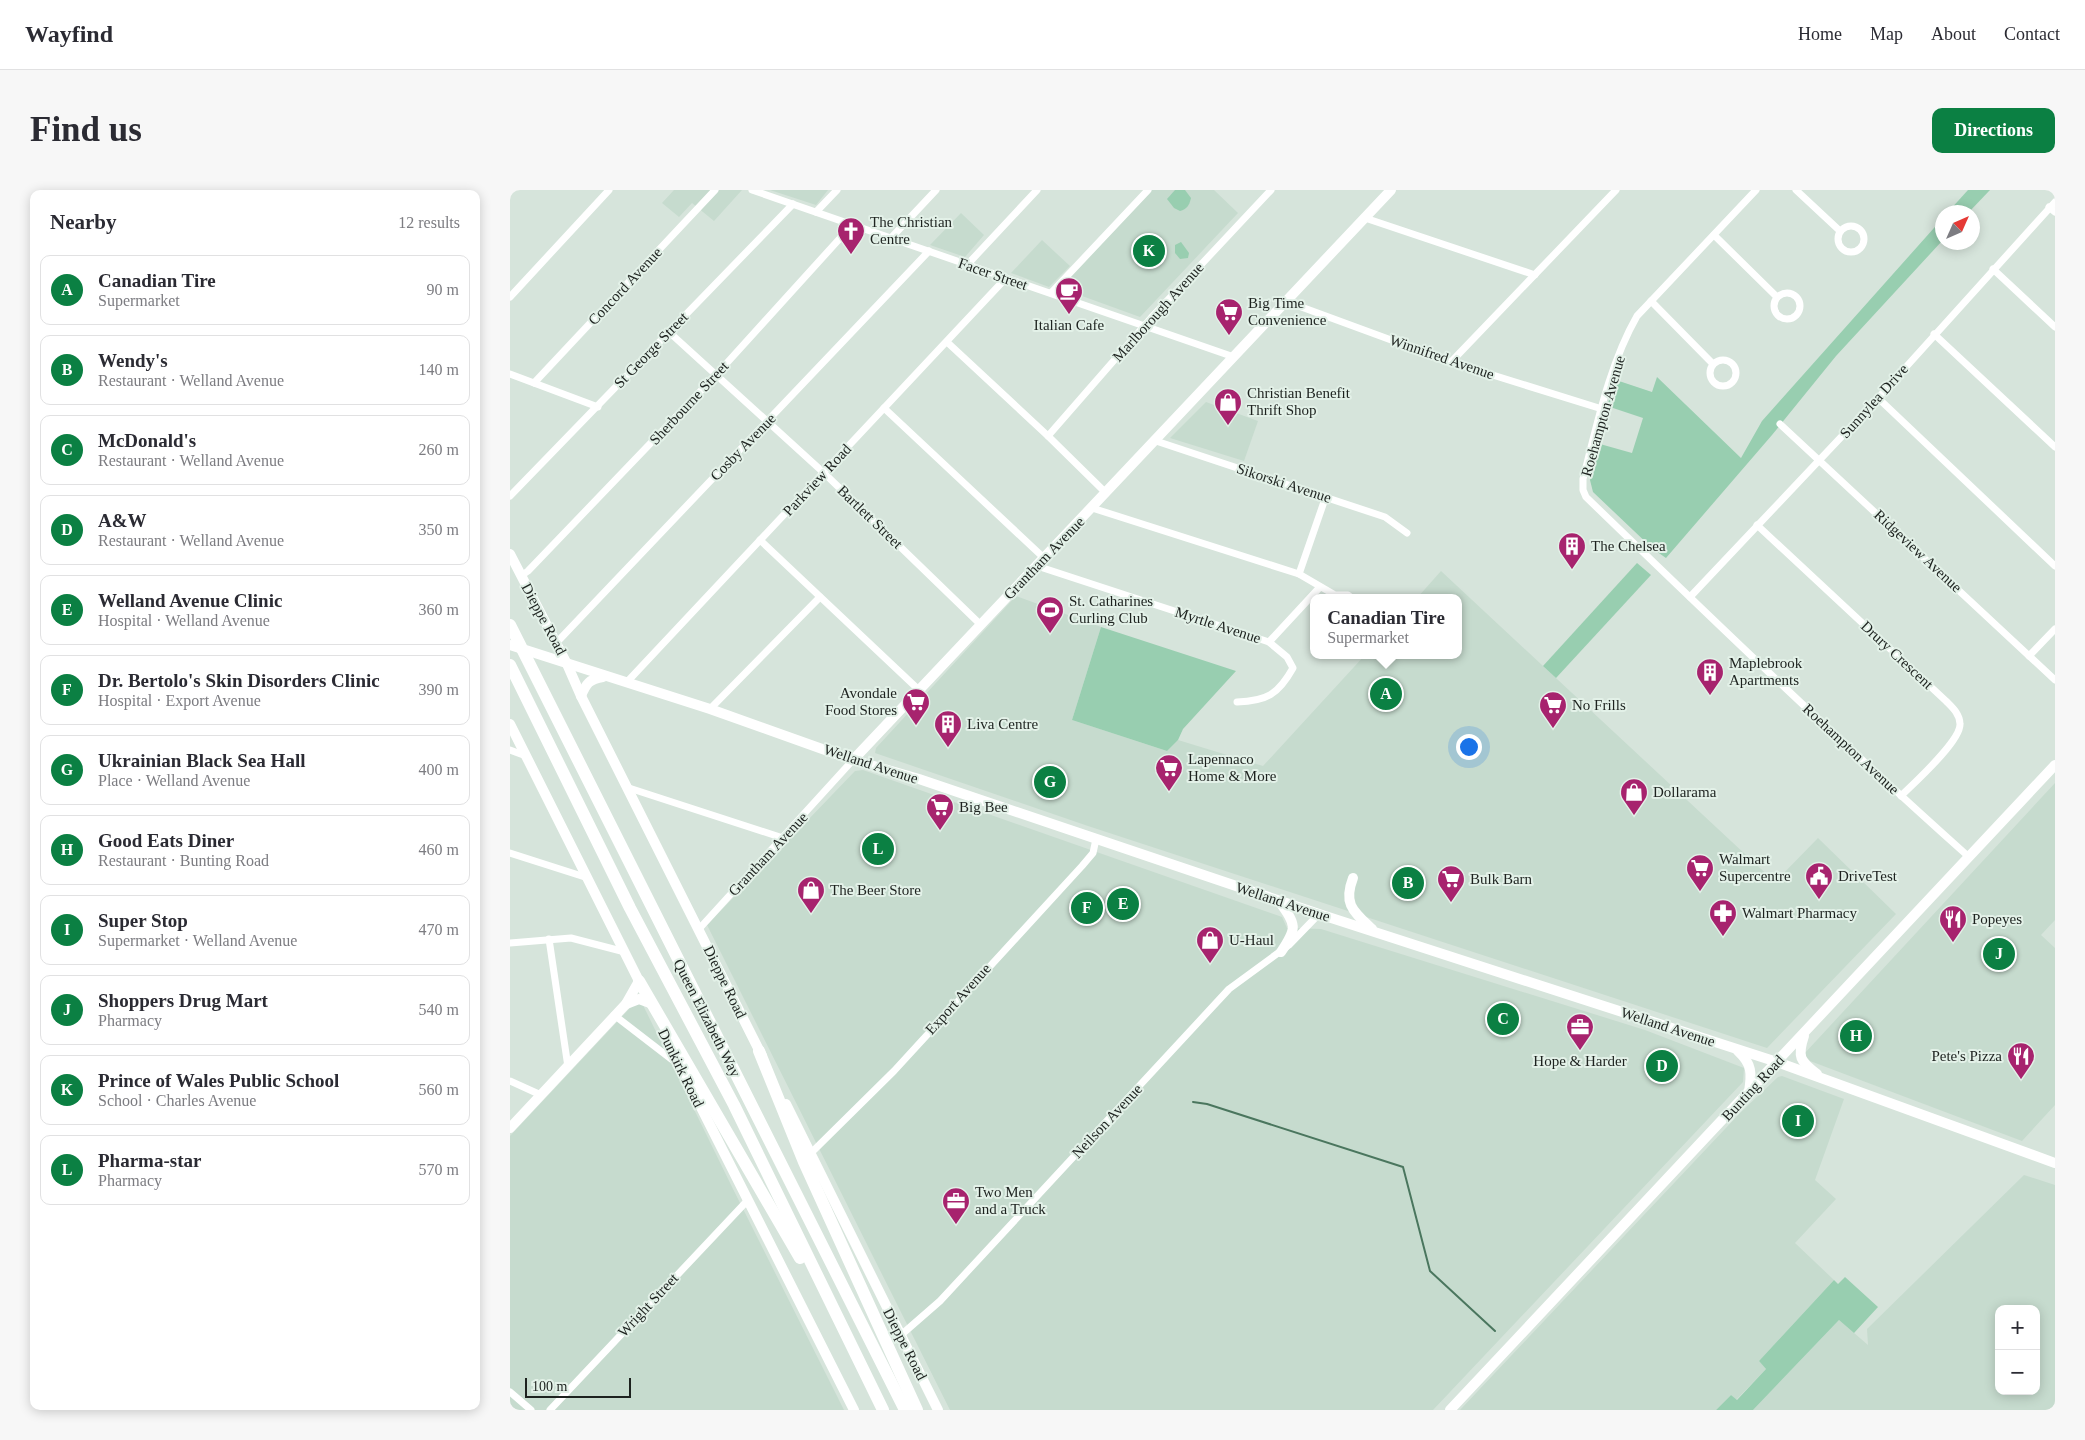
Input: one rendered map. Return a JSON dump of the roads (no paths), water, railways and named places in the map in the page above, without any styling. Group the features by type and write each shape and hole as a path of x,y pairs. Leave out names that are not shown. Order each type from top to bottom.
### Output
{"highway":[{"name":"Queen Elizabeth Way","path":"512,629 905,1410"},
{"name":"Queen Elizabeth Way","path":"510,665 630,908 734,1105 883,1410"},
{"path":"639,981 796,1253 820,1284"},
{"path":"759,1051 804,1162 917,1410"}],"street":[{"path":"510,297 609,190"},
{"name":"Concord Avenue","path":"534,383 715,190"},
{"name":"Facer Street","path":"752,190 1234,357"},
{"path":"816,212 837,190"},
{"path":"892,238 936,190"},
{"path":"966,265 1037,190"},
{"path":"1051,294 1148,190"},
{"name":"Marlborough Avenue","path":"1048,436 1145,326 1271,190"},
{"name":"Grantham Avenue","path":"699,929 853,760 1391,190"},
{"path":"1451,362 1616,190"},
{"name":"Roehampton Avenue","path":"1756,190 1637,316 1628,332 1602,409 1583,479 1583,490 1586,497 1690,597 1901,796 1969,857"},
{"path":"1796,190 1840,231"},
{"name":"St George Street","path":"510,496 793,204"},
{"name":"Sunnylea Drive","path":"1690,597 1878,398 1993,269 2053,207"},
{"path":"1365,218 1535,275"},
{"name":"Sherbourne Street","path":"521,576 528,571 716,375 852,225"},
{"path":"1714,235 1777,297"},
{"name":"Cosby Avenue","path":"555,641 560,639 929,251"},
{"path":"1993,269 2055,327"},
{"name":"Parkview Road","path":"627,682 1006,278"},
{"path":"1651,301 1713,364"},
{"name":"Winnifred Avenue","path":"1285,302 1451,362 1602,409"},
{"name":"Bartlett Street","path":"669,332 824,473 981,625"},
{"path":"1934,334 2055,447"},
{"path":"947,342 1106,493"},
{"path":"510,374 598,407"},
{"path":"1878,398 2055,566"},
{"path":"884,408 1040,562"},
{"name":"Ridgeview Avenue","path":"1780,424 1820,459 2055,680"},
{"name":"Sikorski Avenue","path":"1156,441 1326,496 1384,517 1407,534"},
{"path":"1299,574 1326,496"},
{"path":"1092,508 1299,574 1332,594"},
{"name":"Drury Crescent","path":"1757,525 1958,714 1960,726 1955,738 1901,796"},
{"path":"760,540 920,691"},
{"name":"Dieppe Road","path":"510,554 567,664 581,696 629,788 938,1410"},
{"name":"Myrtle Avenue","path":"1040,562 1269,642 1287,657 1292,668 1290,673 1272,694 1260,701 1237,702"},
{"path":"1314,594 1320,587"},
{"path":"710,709 820,597"},
{"path":"1269,642 1310,598"},
{"path":"2029,656 2055,629"},
{"name":"Welland Avenue","path":"510,645 710,709 853,760 1279,901 1776,1062 2055,1163"},
{"path":"581,696 586,684 592,678 604,676"},
{"path":"510,724 639,981 626,1004 510,1128"},
{"path":"510,750 527,756"},
{"name":"Bunting Road","path":"1450,1410 2055,765"},
{"path":"629,788 783,838"},
{"name":"Export Avenue","path":"810,1152 880,1085 1082,866 1093,853 1096,839"},
{"path":"510,853 588,878"},
{"path":"1353,878 1348,892 1348,902 1357,915 1374,931"},
{"path":"1279,901 1290,914 1294,926 1291,937 1281,952"},
{"name":"Neilson Avenue","path":"901,1335 940,1301 1229,989 1281,952 1319,914"},
{"path":"510,943 571,938 625,952"},
{"path":"549,939 568,1067"},
{"path":"626,1004 639,999 652,1005"},
{"name":"Dunkirk Road","path":"652,1005 678,1064 854,1410"},
{"path":"614,1015 678,1064"},
{"path":"1806,1032 1799,1051 1800,1056 1805,1064 1823,1079"},
{"path":"1736,1049 1749,1061 1752,1074 1749,1092"},
{"path":"510,1081 541,1095"},
{"name":"Wright Street","path":"550,1410 747,1201"},
{"path":"510,1392 531,1410"}],"waterway":[{"path":"1193,1102 1207,1104 1403,1167 1430,1271 1495,1331"}],"place":[{"name":"Prince of Wales Public School","path":"1149,251"},
{"name":"The Christian Centre","path":"851,255"},
{"name":"Italian Cafe","path":"1069,315"},
{"name":"Big Time Convenience","path":"1229,336"},
{"name":"Christian Benefit Thrift Shop","path":"1228,426"},
{"name":"The Chelsea","path":"1572,570"},
{"name":"St. Catharines Curling Club","path":"1050,634"},
{"name":"Canadian Tire","path":"1386,694"},
{"name":"Maplebrook Apartments","path":"1710,696"},
{"name":"Avondale Food Stores","path":"916,726"},
{"name":"No Frills","path":"1553,729"},
{"name":"Liva Centre","path":"948,748"},
{"name":"Ukrainian Black Sea Hall","path":"1050,782"},
{"name":"Lapennaco Home & More","path":"1169,792"},
{"name":"Dollarama","path":"1634,816"},
{"name":"Big Bee","path":"940,831"},
{"name":"Pharma-star","path":"878,849"},
{"name":"Wendy's","path":"1408,883"},
{"name":"Walmart Supercentre","path":"1700,892"},
{"name":"DriveTest","path":"1819,900"},
{"name":"Bulk Barn","path":"1451,903"},
{"name":"Welland Avenue Clinic","path":"1123,904"},
{"name":"Dr. Bertolo's Skin Disorders Clinic","path":"1087,908"},
{"name":"The Beer Store","path":"811,914"},
{"name":"Walmart Pharmacy","path":"1723,937"},
{"name":"Popeyes","path":"1953,943"},
{"name":"Shoppers Drug Mart","path":"1999,954"},
{"name":"U-Haul","path":"1210,964"},
{"name":"McDonald's","path":"1503,1019"},
{"name":"Good Eats Diner","path":"1856,1036"},
{"name":"Hope & Harder","path":"1580,1051"},
{"name":"A&W","path":"1662,1066"},
{"name":"Pete's Pizza","path":"2021,1080"},
{"name":"Super Stop","path":"1798,1121"},
{"name":"Two Men and a Truck","path":"956,1225"}]}
